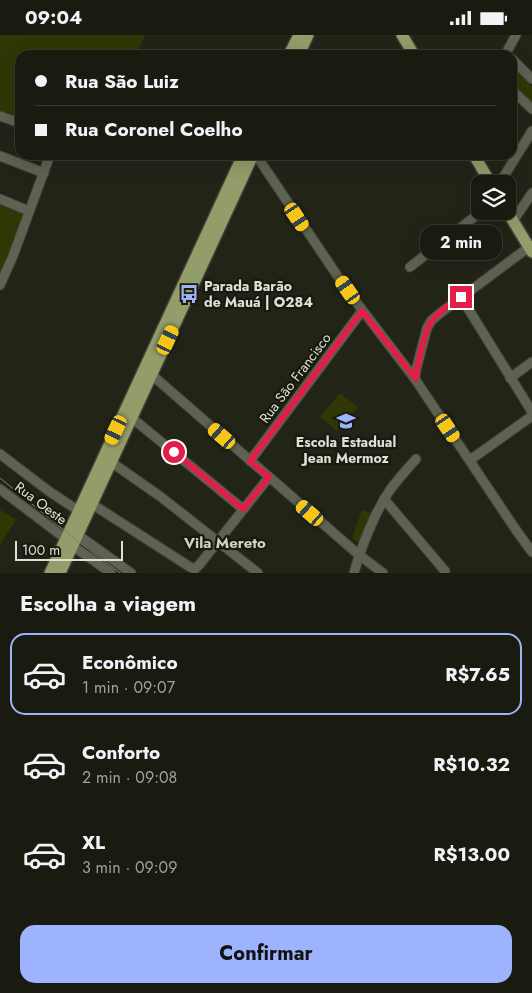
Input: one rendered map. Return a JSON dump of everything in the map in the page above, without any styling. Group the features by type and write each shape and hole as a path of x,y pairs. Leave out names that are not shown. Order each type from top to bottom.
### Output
{"main road":[{"path":"292,50 299,35"},
{"path":"301,50 308,35"},
{"path":"402,35 411,50"},
{"path":"50,573 69,543 78,535 105,468 241,160"},
{"path":"60,573 79,511 132,418 252,160"},
{"path":"478,160 486,175"},
{"path":"512,220 530,249"}],"street":[{"path":"510,50 516,35"},
{"path":"517,64 532,79"},
{"path":"517,98 532,109"},
{"path":"0,116 15,121"},
{"path":"517,155 532,131"},
{"path":"0,156 44,173"},
{"path":"0,285 13,256 48,160"},
{"path":"257,160 362,311 416,379 532,552"},
{"path":"505,175 514,160"},
{"path":"516,210 532,193"},
{"path":"0,199 29,211"},
{"path":"410,267 471,220"},
{"path":"416,379 416,370 427,328 431,321 461,297 530,249"},
{"path":"461,297 532,412"},
{"name":"Rua São Francisco","path":"250,461 362,311"},
{"path":"510,378 532,361"},
{"path":"152,375 359,555 383,573"},
{"path":"470,460 532,416"},
{"path":"132,418 243,509"},
{"path":"0,454 50,492 79,511"},
{"path":"354,573 359,555 384,499 416,459"},
{"path":"105,468 161,497 258,573"},
{"path":"92,504 194,569 197,568 269,477"},
{"name":"Rua Oeste","path":"0,490 111,573"},
{"path":"384,499 445,571"},
{"path":"78,535 131,573"}],"green space":[{"path":"0,35 145,35 138,50 15,50 15,115 0,110"},
{"path":"517,72 532,86 532,106 517,91"},
{"path":"0,205 23,215 0,276"},
{"path":"340,393 358,407 337,431 320,417"},
{"path":"1,510 16,520 0,545 0,512"},
{"path":"362,510 375,514 362,546 352,538"}],"tram line":[{"path":"0,478 120,573"}],"place":[{"name":"Parada Barão de Mauá | O284","path":"189,294"},
{"name":"Escola Estadual Jean Mermoz","path":"346,421"}],"district":[{"name":"Vila Mereto","path":"225,543"}],"route":[{"path":"174,452 243,509 269,477 250,461 362,311 416,379 416,370 427,328 431,321 461,297"}]}
